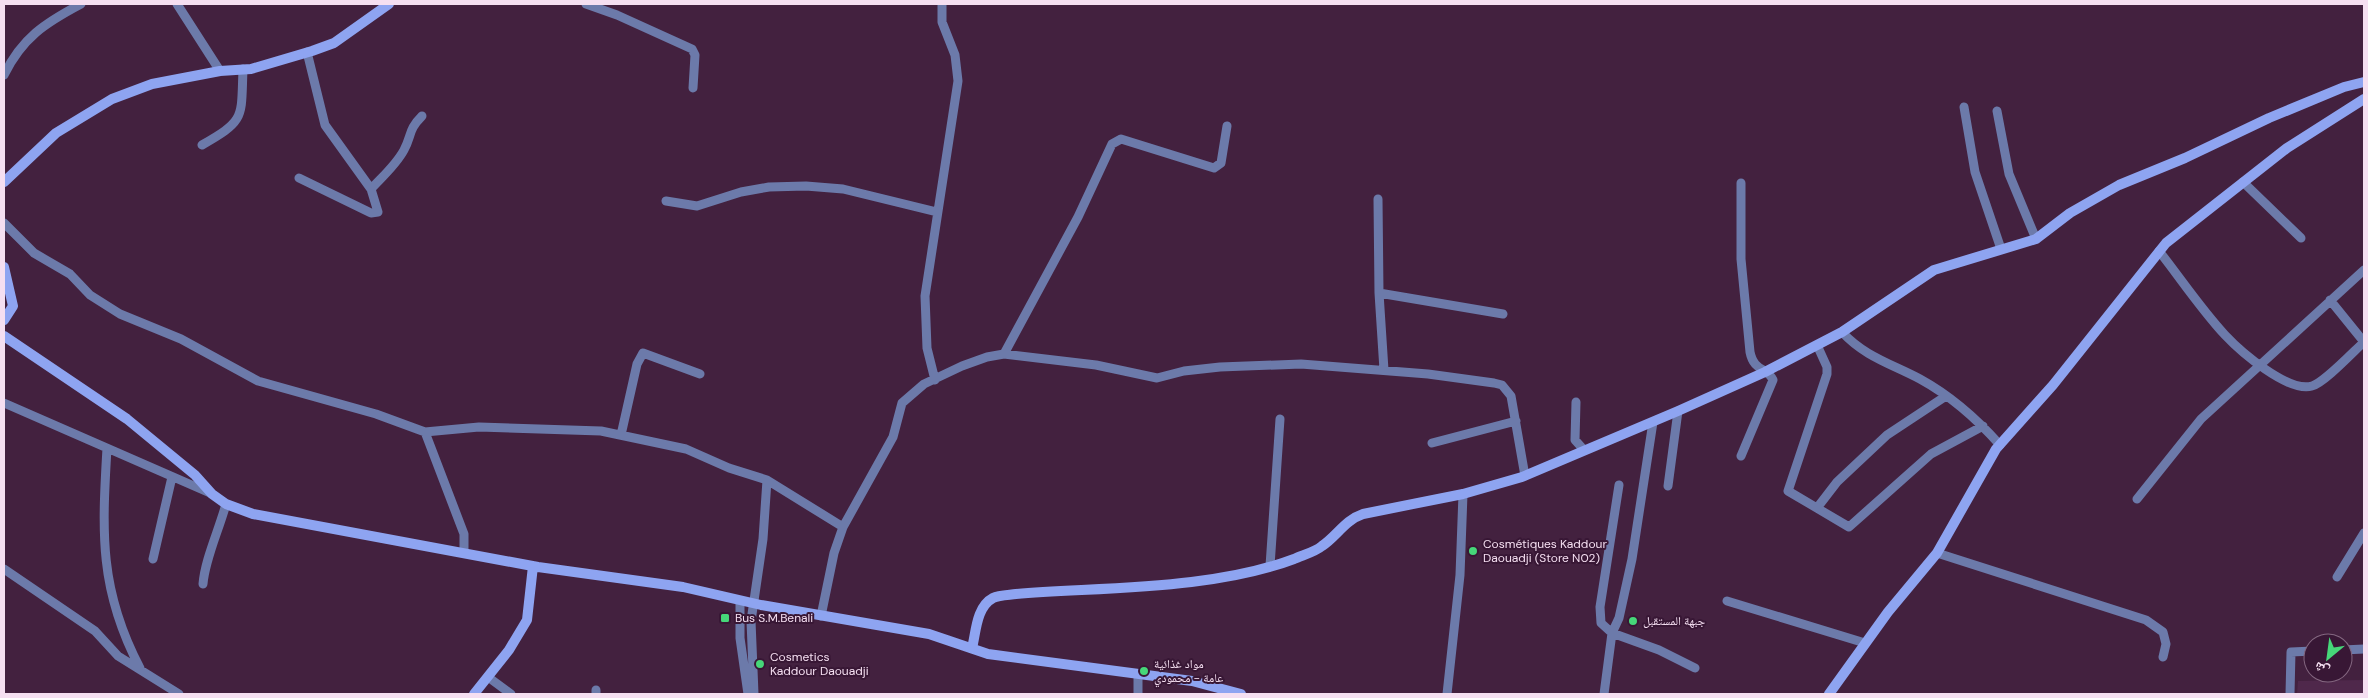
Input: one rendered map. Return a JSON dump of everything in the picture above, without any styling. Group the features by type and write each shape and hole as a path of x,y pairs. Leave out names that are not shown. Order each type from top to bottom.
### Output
{"main road":[{"path":"4,182 56,133 112,99 152,84 220,71 251,69 307,52 334,42 390,4"},
{"path":"972,648 980,613 984,605 993,598 1016,594 1206,579 1270,566 1293,559 1322,546 1353,517 1463,494 1525,476 1678,412 1765,372 1842,332 1934,270 2036,239 2070,213 2120,185 2185,158 2269,118 2344,87 2364,82"},
{"path":"1829,694 1888,612 1937,553 2000,445 2053,385 2166,242 2287,148 2364,98"},
{"path":"4,267 12,306 4,320"},
{"path":"4,336 126,419 194,475 212,494 226,504 253,514 533,566 683,587 753,604 928,634 988,654 1192,681 1230,693 1241,694"},
{"path":"474,694 514,643 527,620 533,566"}],"street":[{"path":"4,75 26,41 41,26 81,4"},
{"path":"177,4 220,71"},
{"path":"586,4 686,44 695,55 694,88"},
{"path":"934,380 928,348 925,296 958,81 955,55 942,22 942,4"},
{"path":"299,178 375,214 378,212 371,189 325,125 307,52"},
{"path":"202,145 225,132 241,114 243,69"},
{"path":"1964,107 1975,172 2002,249"},
{"path":"1998,112 2009,174 2036,239"},
{"path":"371,189 400,157 406,148 412,126 422,116"},
{"path":"1004,354 1078,217 1112,144 1116,140 1121,139 1214,168 1221,163 1227,126"},
{"path":"2243,182 2301,238"},
{"path":"1741,183 1741,259 1750,352 1753,363 1772,377 1772,386 1742,456"},
{"path":"666,201 697,206 741,192 769,187 806,186 843,190 937,212"},
{"path":"1378,199 1379,293 1384,370"},
{"path":"4,223 34,253 70,274 90,295 120,314 180,339 258,381 376,414 426,432 479,428 601,431 686,449 729,468 767,480 843,527"},
{"path":"2159,251 2226,335 2260,365 2282,380 2298,386 2311,387 2320,382 2364,342 2330,300"},
{"path":"2138,499 2201,419 2364,270"},
{"path":"1379,293 1503,314"},
{"path":"1842,332 1855,347 1920,379 1946,396 1983,426 2000,445"},
{"path":"1817,345 1827,367 1827,374 1788,491 1849,527 1930,454 1983,426"},
{"path":"621,435 637,364 643,353 700,374"},
{"path":"821,616 834,553 843,527 893,437 902,403 924,384 962,366 988,357 1004,354 1096,365 1156,378 1184,371 1268,364 1342,366 1502,385 1511,396 1525,476"},
{"path":"1817,508 1837,482 1887,435 1946,396"},
{"path":"1576,402 1574,440 1584,450"},
{"path":"4,403 212,494"},
{"path":"1668,486 1678,412"},
{"path":"1270,566 1280,419"},
{"path":"1432,443 1516,421"},
{"path":"1604,694 1612,633 1619,618 1632,559 1653,422"},
{"path":"426,432 464,534 464,553"},
{"path":"107,448 102,521 104,561 112,600 126,642 140,668"},
{"path":"153,559 172,476"},
{"path":"754,694 751,621 763,539 767,480"},
{"path":"1619,485 1599,618 1604,627 1612,633 1659,650 1695,668"},
{"path":"1448,694 1460,575 1463,494"},
{"path":"203,584 204,572 226,504"},
{"path":"2337,577 2364,533"},
{"path":"1937,553 2146,620 2164,632 2166,644 2163,657"},
{"path":"4,569 95,630 118,656 179,694"},
{"path":"740,601 738,618 748,694"},
{"path":"1727,601 1865,643"},
{"path":"2290,694 2291,652 2303,651"},
{"path":"1138,674 1138,694"},
{"path":"488,677 511,694"}],"shaded area":[{"path":"2353,680 2364,680 2364,694 2297,694 2298,681 2303,681 2303,683 2353,683"}],"place":[{"name":"Cosmétiques Kaddour Daouadji (Store N02)","path":"1473,551"},
{"name":"Bus S.M.Benali","path":"725,618"},
{"name":"جبهة المستقبل","path":"1633,621"},
{"name":"Cosmetics Kaddour Daouadji","path":"760,664"},
{"name":"مواد غذائية عامة - محمودي","path":"1144,671"}]}
